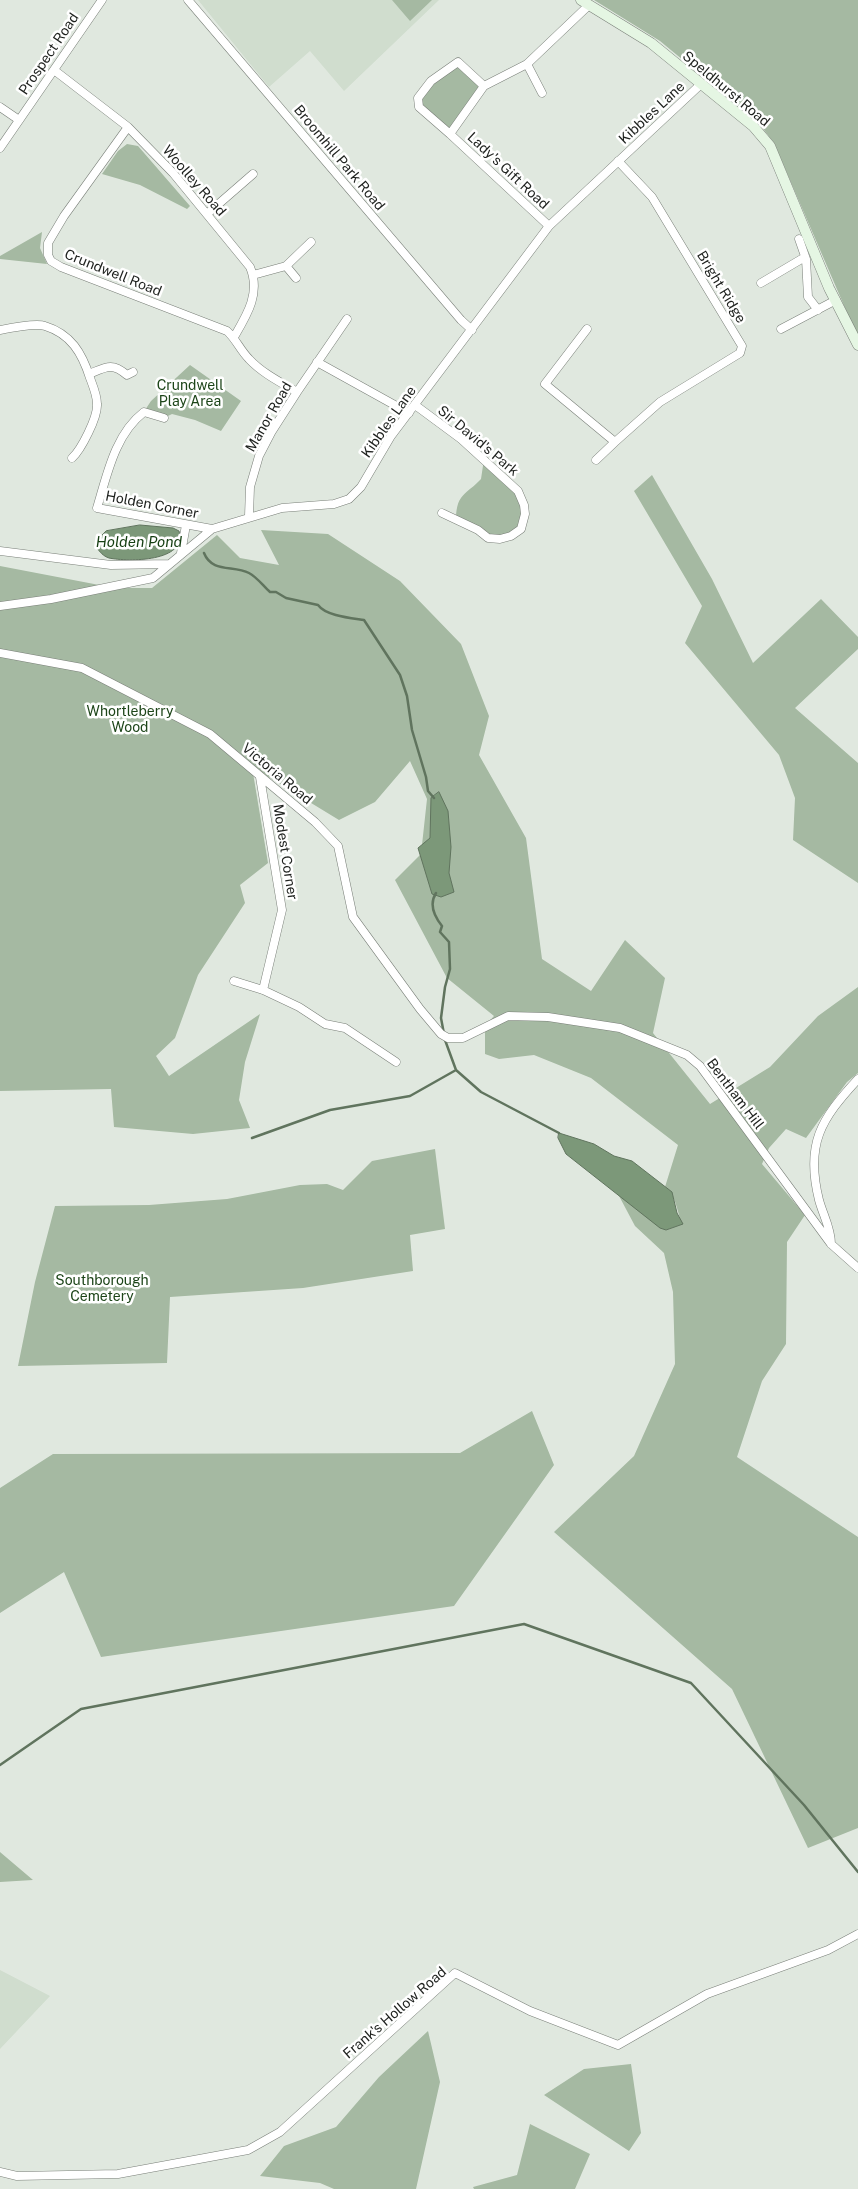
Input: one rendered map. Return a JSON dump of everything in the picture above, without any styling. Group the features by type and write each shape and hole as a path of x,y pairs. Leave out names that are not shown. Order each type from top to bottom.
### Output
{"street":[{"name":"Prospect Road","path":"0,148 102,0"},
{"name":"Broomhill Park Road","path":"188,0 454,313 472,330"},
{"name":"Lady's Gift Road","path":"450,134 484,86 527,64 585,3"},
{"name":"Speldhurst Road","path":"585,3 651,43 753,126 770,146 836,300 858,345"},
{"name":"Lady's Gift Road","path":"484,86 458,62 431,82 418,98 419,107 549,226"},
{"path":"527,64 542,93"},
{"name":"Woolley Road","path":"54,70 128,127 173,173 250,267 253,275"},
{"name":"Kibbles Lane","path":"0,606 51,599 153,578 212,529 249,516 282,508 334,504 349,498 362,487 391,436 549,226 700,84"},
{"path":"0,106 19,120"},
{"name":"Crundwell Road","path":"128,127 48,243 48,255 51,261 62,267 220,328 234,338 257,367 296,392"},
{"name":"Bright Ridge","path":"596,460 660,402 740,353 742,346 652,197 618,161"},
{"path":"207,214 253,174"},
{"path":"799,239 806,257 808,297 818,310"},
{"path":"234,338 248,312 254,294 253,275 286,266 311,242"},
{"path":"761,282 806,257"},
{"path":"286,266 296,278"},
{"path":"781,329 836,300"},
{"name":"Manor Road","path":"249,516 250,487 259,456 296,392 346,319"},
{"path":"0,330 43,325 65,334 84,359 98,405 95,419 80,451 72,458"},
{"path":"587,329 545,384 615,442"},
{"path":"317,362 409,412"},
{"path":"89,374 109,366 118,367 127,375 133,372"},
{"name":"Sir David's Park","path":"415,405 461,439 518,491 524,505 525,514 521,528 511,536 500,539 488,538 478,530 442,513"},
{"name":"Holden Corner","path":"164,418 144,412 133,420 124,431 109,469 97,508 212,529"},
{"path":"181,553 186,525"},
{"path":"0,551 111,565 169,564"},
{"name":"Victoria Road","path":"0,653 82,668 210,734 315,822 338,846 353,917 434,1028"},
{"name":"Modest Corner","path":"260,777 282,910 263,990"},
{"path":"234,980 263,990 299,1007 325,1024 345,1028 396,1062"},
{"name":"Bentham Hill","path":"434,1028 444,1036 455,1039 469,1036 508,1016 548,1017 620,1028 686,1055 700,1066 831,1244"},
{"path":"858,1079 826,1117 820,1130 814,1169 815,1185 831,1232 831,1244 858,1268"},
{"name":"Frank's Hollow Road","path":"0,2172 17,2176 118,2174 248,2150 280,2132 455,1973 530,2012 618,2045 707,1994 828,1950 858,1934"}],"shaded area":[{"path":"198,0 439,0 344,91 310,51 269,87"},
{"path":"0,1970 50,1996 0,2049"}],"green space":[{"path":"392,0 432,0 410,21"},
{"path":"594,0 858,0 858,338 774,143 758,122 660,41"},
{"path":"458,62 484,86 450,134 419,107 418,98 431,81"},
{"path":"127,144 138,146 190,206 187,209 140,185 102,174 118,151"},
{"path":"42,232 40,248 47,264 0,259 0,256"},
{"name":"Crundwell Play Area","path":"190,365 241,401 221,431 195,420 172,414 164,418 145,410 151,401"},
{"path":"484,459 518,491 524,505 521,529 511,535 495,538 487,536 456,518 460,499 481,479"},
{"path":"652,475 712,579 753,663 821,599 858,637 858,649 795,708 858,763 858,883 793,840 795,798 779,755 685,643 702,606 634,491"},
{"name":"Whortleberry Wood","path":"261,530 328,534 400,581 461,644 489,716 479,755 526,838 542,959 591,991 625,940 665,978 653,1033 710,1104 770,1067 818,1016 858,987 858,1073 847,1082 806,1138 786,1129 769,1148 762,1164 805,1215 787,1242 786,1344 762,1381 737,1457 858,1537 858,1828 808,1848 732,1689 554,1532 634,1456 675,1364 673,1292 664,1253 635,1226 618,1194 666,1230 682,1224 672,1194 665,1187 678,1145 591,1078 534,1055 499,1059 485,1054 485,1026 494,1016 447,978 395,880 421,854 427,799 410,761 375,802 339,820 252,767 268,863 240,885 245,903 198,975 175,1038 156,1056 169,1076 260,1014 245,1062 239,1100 250,1128 193,1134 114,1127 111,1089 0,1091 0,566 115,588 152,588 217,535 240,558 279,565"},
{"name":"Southborough Cemetery","path":"435,1149 445,1229 410,1235 413,1271 303,1288 170,1297 167,1363 18,1366 35,1282 55,1206 149,1205 227,1199 300,1185 327,1184 343,1190 372,1161"},
{"path":"532,1411 554,1465 454,1606 101,1657 64,1572 0,1613 0,1488 53,1454 460,1453"},
{"path":"0,1852 33,1880 0,1882"},
{"path":"428,2031 440,2082 416,2189 334,2189 320,2183 260,2176 284,2146 336,2127 379,2077"},
{"path":"631,2064 641,2133 629,2151 544,2095 584,2069"},
{"path":"530,2124 590,2154 575,2189 474,2189 473,2187 517,2175"}],"water":[{"name":"Holden Pond","path":"140,525 173,528 179,531 179,541 175,549 155,558 129,560 109,558 103,555 97,548 97,540 106,531"},
{"path":"439,792 448,811 451,847 449,873 454,892 441,897 432,894 418,848 430,838 431,798"},
{"path":"559,1133 594,1144 614,1156 632,1161 672,1192 677,1213 683,1224 666,1230 660,1228 566,1154 558,1138"}],"waterway":[{"path":"204,553 212,563 218,566 249,573 258,579 270,592 276,592 286,598 318,605 333,614 364,620 400,675 407,696 412,730 426,777 428,791 434,798"},
{"path":"436,893 433,901 433,910 442,926 440,932 449,942 450,969 445,987 441,1018 444,1034"},
{"path":"445,1040 456,1070 481,1092 559,1133"},
{"path":"252,1138 330,1110 410,1096 456,1070"},
{"path":"0,1765 81,1709 524,1624 691,1683 804,1805 858,1872"}]}
